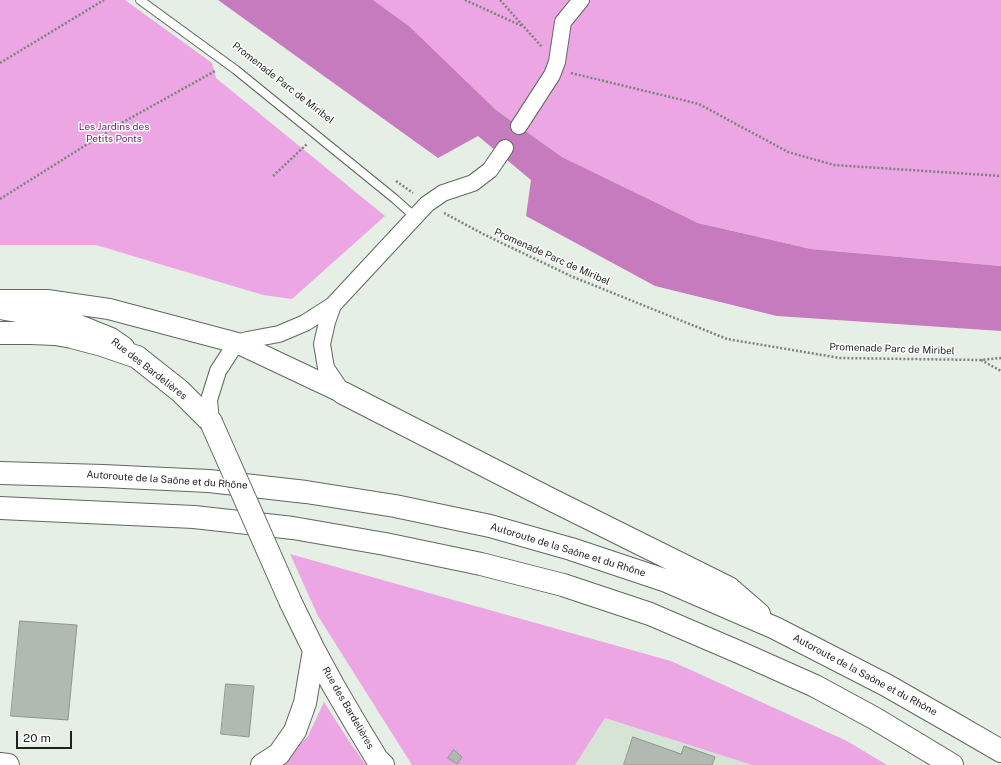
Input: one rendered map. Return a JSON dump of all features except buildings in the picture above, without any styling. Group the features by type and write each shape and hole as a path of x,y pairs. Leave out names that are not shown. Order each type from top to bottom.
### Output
{"main road":[{"path":"0,333 55,334 102,345 137,357"},
{"name":"Rue des Bardelières","path":"137,357 180,391 211,422 291,603 314,650 357,726 383,765"},
{"path":"343,393 550,499 730,588 775,628"},
{"name":"Autoroute de la Saône et du Rhône","path":"0,473 209,481 306,492 395,506 490,526 571,549 664,580 775,628 886,685 1001,751"},
{"path":"0,508 194,517 293,528 392,545 481,564 563,585 650,614 815,686 874,718 952,765"},
{"name":"Rue des Bardelières","path":"262,765 279,754 295,732 305,704 314,650"},
{"path":"0,764 8,765"}],"street":[{"path":"519,126 552,75 557,62 563,22 581,0"},
{"path":"211,422 209,400 218,371 237,343 279,334 305,323 333,305 428,204 443,193 473,183 490,170 505,148"},
{"path":"0,300 47,300 110,309 237,343 343,393"},
{"path":"333,305 322,344 326,368 343,393"},
{"name":"Rue des Bardelières","path":"0,309 69,321 111,338 127,348 137,357"}],"lane":[{"path":"140,0 236,70 395,199 415,217"}],"path":[{"path":"0,62 104,0"},
{"path":"465,0 524,27"},
{"path":"500,0 557,62 571,73 699,104 788,152 834,165 1001,176"},
{"path":"0,199 118,125 214,71 236,70"},
{"path":"273,176 316,135"},
{"name":"Promenade Parc de Miribel","path":"396,180 428,204 485,235 573,277 727,340 840,358 980,360 1001,358"},
{"path":"980,360 1001,371"}],"shaded area":[{"path":"218,0 373,0 409,26 496,110 562,157 698,223 811,249 1001,266 1001,331 777,316 655,286 526,216 531,180 478,136 438,158"},
{"path":"605,718 752,765 575,765"}],"green space":[{"name":"Les Jardins des Petits Ponts","path":"0,0 125,0 212,63 216,78 385,216 292,299 263,295 96,245 0,245"},
{"path":"373,0 1001,0 1001,266 811,249 698,223 562,157 496,110 409,26"},
{"path":"290,554 671,661 847,741 887,765 752,765 605,718 575,765 412,765 318,616"},
{"path":"324,702 366,765 280,765 308,736"}]}
